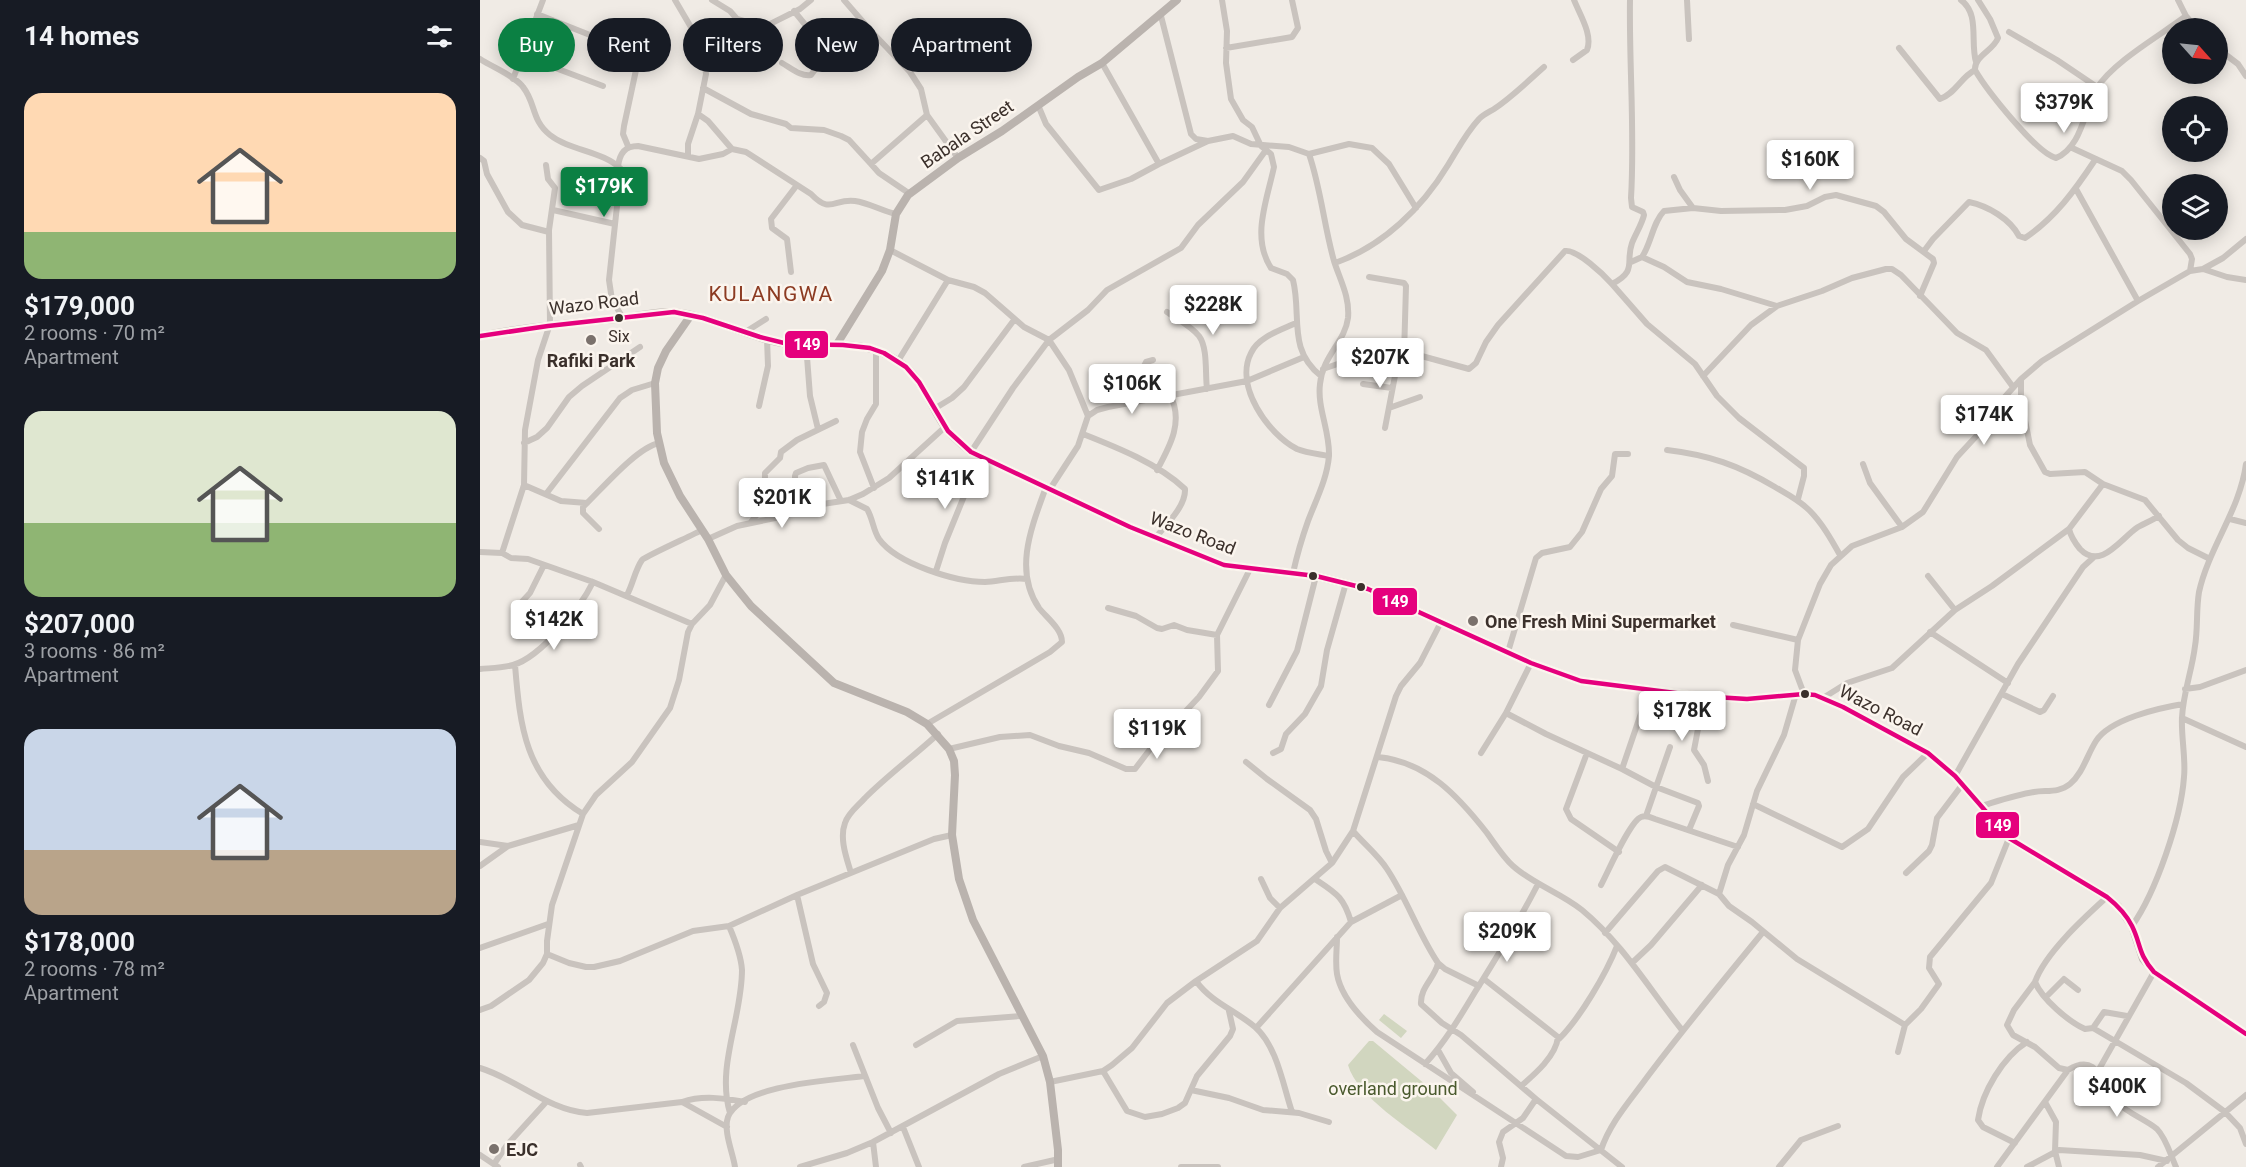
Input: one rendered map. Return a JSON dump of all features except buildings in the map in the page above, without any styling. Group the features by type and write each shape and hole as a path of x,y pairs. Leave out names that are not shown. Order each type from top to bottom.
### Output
{"main road":[{"name":"Babala Street","path":"837,344 872,290 890,250 896,214 910,194 958,158 1102,63 1161,16 1177,0"},
{"name":"Wazo Road","path":"480,336 550,324 623,318 653,312 691,315 787,344 861,345 898,361 915,375 945,427 959,443 971,452 1156,537 1224,565 1316,576 1368,590 1532,663 1581,681 1699,696 1747,699 1800,694 1823,698 1910,741 1928,753 1955,776 2009,838 2108,897 2118,906 2132,926 2143,959 2154,972 2246,1034"},
{"path":"691,315 666,351 658,368 655,383 659,443 664,463 680,496 708,539 726,575 752,606 834,683 898,709 927,724 938,734 949,750 954,760 955,775 952,835 966,903 1020,1016 1043,1056 1050,1082 1059,1163"}],"street":[{"path":"535,18 543,0"},
{"path":"675,0 685,18"},
{"path":"712,0 737,18"},
{"path":"781,18 811,0"},
{"path":"844,0 859,18"},
{"path":"1222,0 1227,31 1226,63 1231,99 1243,120 1252,127 1274,168 1264,202 1262,220 1264,255 1271,268 1287,274 1293,280 1298,342 1304,357 1321,376"},
{"path":"1226,48 1292,37 1298,28 1292,0"},
{"path":"1573,60 1587,50 1589,41 1588,33 1574,0"},
{"path":"1612,284 1625,274 1631,262 1630,250 1644,215 1643,212 1632,207 1631,198 1633,129 1630,0"},
{"path":"1688,0 1689,39"},
{"path":"1961,0 1966,4 1972,16 1975,70 2007,113 2047,154 2056,158 2070,147 2097,87 2124,61 2186,16 2178,0"},
{"path":"1976,62 1996,44 1998,38 1978,0"},
{"path":"794,11 800,18"},
{"path":"537,14 587,34"},
{"path":"1161,16 1191,134 1196,139 1208,141"},
{"path":"2009,32 2097,87"},
{"path":"879,39 910,72 921,89 927,115 958,158"},
{"path":"1899,48 1930,89 1941,99 1975,70"},
{"path":"2228,56 2238,64 2246,76"},
{"path":"480,59 521,84 526,91 534,116 553,138 621,169 609,292 623,318"},
{"path":"783,63 795,70"},
{"path":"1102,63 1159,164"},
{"path":"1335,263 1373,245 1416,208 1431,190 1460,143 1479,118 1494,109 1544,67"},
{"path":"513,79 515,72"},
{"path":"567,72 603,86"},
{"path":"628,146 623,134 636,72"},
{"path":"688,155 688,144 698,114 706,72"},
{"path":"798,72 808,76 813,72"},
{"path":"703,88 751,114 786,124 791,128 824,130 849,140 879,173 910,194"},
{"path":"1038,105 1046,124 1099,190 1131,179 1208,141 1233,136 1266,150 1276,146"},
{"path":"698,114 708,121 732,149 746,152 825,205 833,206 852,200 896,214"},
{"path":"871,164 927,115"},
{"path":"971,452 1013,388 1049,340 1088,310 1107,290 1181,248 1198,225 1244,182 1266,150 1276,146 1289,147 1310,154 1349,144 1372,148 1389,164 1416,208"},
{"path":"618,166 628,146 688,155 699,159 723,154 732,149"},
{"path":"2070,147 2122,171 2131,180 2190,254 2192,259 2190,271"},
{"path":"1293,573 1299,548 1321,489 1329,456 1320,404 1321,376 1327,358 1346,329 1348,317 1345,290 1335,263 1310,154"},
{"path":"480,159 484,161 490,180 508,212 522,225 549,232"},
{"path":"1924,251 1970,201 2002,218 2014,228 2019,236 2025,238 2054,216 2076,189 2095,160"},
{"path":"502,553 524,485 526,459 524,443 529,402 538,360 550,324 549,232 555,188 548,179 546,165"},
{"path":"1674,177 1693,208"},
{"path":"791,272 787,239 772,228 771,219 797,185"},
{"path":"2076,189 2138,301"},
{"path":"1631,262 1642,257 1652,240 1661,213 1693,208 1721,211 1785,210 1807,206 1825,197 1836,195 1876,206 1884,212 1906,239 1934,259 1920,297"},
{"path":"553,210 615,224"},
{"path":"1719,894 1728,865 1749,821 1752,804 1800,694 1795,670 1798,640 1821,584 1831,566 1852,546 1902,527 1923,512 1957,457 1982,430 2013,387 2042,361 2190,271 2203,269 2223,258 2246,239"},
{"path":"890,250 948,280 974,287 985,293 1014,320 1049,340 1072,376 1088,416 1083,434 1068,464 1048,488 1030,529 1027,546 1027,579 1038,607 1062,638 1060,646 927,724"},
{"path":"1323,369 1355,358 1401,355 1433,357 1466,368 1473,368 1486,342 1498,325 1567,250 1571,250 1612,284 1647,324 1695,364 1718,396 1739,418 1804,468 1798,499"},
{"path":"1642,257 1664,267 1687,282 1721,289 1777,306"},
{"path":"1703,376 1751,325 1777,306 1810,296 1852,278 1886,269 1897,272 1957,333 1986,350 2013,387"},
{"path":"2203,269 2227,277 2246,280"},
{"path":"1369,277 1404,283 1406,286 1401,355 1385,428"},
{"path":"898,361 948,280"},
{"path":"1167,312 1200,338 1206,388"},
{"path":"747,331 765,318"},
{"path":"934,409 964,387 1014,320"},
{"path":"1296,323 1265,339 1251,352 1247,363 1247,381 1253,403 1284,440 1298,449 1329,456"},
{"path":"759,406 768,366 767,339"},
{"path":"806,344 810,396 818,429"},
{"path":"524,443 537,437 547,428 569,397 582,386 640,347"},
{"path":"874,488 860,452 864,425 876,404 876,351"},
{"path":"1088,416 1097,410 1247,381 1304,357"},
{"path":"1149,399 1144,366 1146,362 1153,360"},
{"path":"2021,379 2021,400 2030,445 2045,472 2050,474 2079,471 2089,474 2103,484 2145,500 2178,540 2210,559"},
{"path":"546,494 620,398 632,390 655,383"},
{"path":"1363,384 1392,388"},
{"path":"1158,470 1175,429 1176,411 1170,395"},
{"path":"1389,408 1420,397"},
{"path":"750,523 758,515 764,502 765,473 780,458 781,452 818,429 836,421"},
{"path":"708,539 724,530 816,505 849,500 889,478 945,427"},
{"path":"1083,434 1115,447 1158,470 1186,492 1174,514 1156,537"},
{"path":"599,529 581,510 638,454 653,444 659,443"},
{"path":"1667,450 1705,455 1727,462 1798,499 1819,521 1840,555"},
{"path":"1508,652 1536,558 1542,553 1570,547 1582,532 1601,489 1612,476 1615,454 1628,453"},
{"path":"936,572 945,543 980,457"},
{"path":"1863,464 1870,483 1902,527"},
{"path":"2132,926 2151,892 2180,808 2185,774 2183,704 2196,645 2199,594 2210,559 2230,519 2246,464"},
{"path":"795,512 795,476 796,473 808,468 824,465 842,501"},
{"path":"1823,698 1847,683 1892,668 1955,610 1992,586 2069,529 2103,484"},
{"path":"524,485 561,501 587,503"},
{"path":"849,500 867,509 872,516 878,538 891,552 904,560 936,572 975,581 1027,579"},
{"path":"1955,776 2008,683 2083,567 2094,557 2109,552 2138,528 2159,516"},
{"path":"2230,519 2246,523"},
{"path":"2069,529 2079,548 2086,555 2094,557"},
{"path":"627,595 640,563 647,556 702,530"},
{"path":"480,552 502,553 511,558 528,559 627,595 692,624"},
{"path":"518,606 530,593 544,565"},
{"path":"949,750 1000,737 1030,735 1059,746 1089,753 1126,769 1135,769 1150,748 1186,712 1218,671 1220,662 1217,635 1250,569"},
{"path":"480,1011 529,980 537,972 547,954 548,924 552,905 583,814 596,795 632,762 670,708 692,624 710,605 726,575"},
{"path":"1269,705 1297,651 1316,576"},
{"path":"1928,576 1955,610"},
{"path":"480,669 515,665 525,659 553,636 571,617 586,597 593,582"},
{"path":"1273,753 1281,749 1286,734 1305,714 1318,693 1326,650 1346,583"},
{"path":"1108,608 1136,616 1157,628 1162,629 1174,624 1187,630 1217,635"},
{"path":"1050,1082 1103,1071 1132,1048 1167,1003 1257,941 1280,908 1332,863 1353,831 1396,696 1401,686 1420,663 1441,622"},
{"path":"1733,625 1798,640"},
{"path":"1930,632 2008,683"},
{"path":"1481,753 1506,713 1532,663"},
{"path":"515,665 520,721 530,751 544,777 558,795 583,814"},
{"path":"2185,689 2199,687 2246,670"},
{"path":"1622,769 1649,690"},
{"path":"2002,694 2040,712 2044,710 2053,696"},
{"path":"1699,696 1698,729 1694,750 1704,765 1708,781"},
{"path":"1980,806 2034,792 2055,791 2063,788 2075,778 2086,762 2097,738 2104,731 2134,717 2183,704"},
{"path":"1506,713 1656,787 1690,798 1699,804 1689,831"},
{"path":"2182,718 2246,747"},
{"path":"851,873 844,849 845,822 889,774 938,734"},
{"path":"1646,816 1670,747"},
{"path":"1587,753 1566,809 1571,819 1619,852"},
{"path":"1752,804 1842,847 1868,829 1904,777 1928,753"},
{"path":"1378,757 1394,759 1415,766 1435,777 1462,803 1510,864 1526,878 1581,909 1605,933 1633,962 1682,1029"},
{"path":"1246,762 1310,810 1316,819 1332,863"},
{"path":"1906,873 1929,851 1937,818 1962,785"},
{"path":"1600,885 1632,826 1639,818 1646,816 1738,847"},
{"path":"480,866 508,846 579,825"},
{"path":"1353,831 1386,867 1422,939 1438,963 1445,969 1479,986"},
{"path":"547,954 568,963 594,967 632,958 693,931 729,926 797,895 934,839 952,835"},
{"path":"1898,1052 1905,1025 1921,1009 1938,986 1938,981 1929,968 1930,957 1991,883 2009,838"},
{"path":"480,842 508,846"},
{"path":"1605,933 1661,868 1670,867 1719,894 1729,906 1813,970 1905,1025"},
{"path":"1262,879 1270,898 1280,908"},
{"path":"1316,879 1340,895 1351,922"},
{"path":"1425,1064 1438,1050 1484,979 1538,884"},
{"path":"1633,962 1651,945 1702,885"},
{"path":"797,895 813,964 827,993 824,1002 819,1006"},
{"path":"1256,1028 1351,922 1402,895"},
{"path":"2067,1070 2059,1068 2027,1042 2012,1034 2007,1023 2046,963 2065,939 2108,897"},
{"path":"480,948 548,924"},
{"path":"729,926 736,940 742,970 736,1022 726,1072 726,1098 730,1113 727,1127 735,1167"},
{"path":"1337,937 1336,972 1339,982 1359,1016 1377,1032 1516,1124 1567,1156 1578,1157 1601,1150 1613,1124 1682,1029 1763,932"},
{"path":"1521,1086 1545,1062 1559,1039 1569,1028 1617,946"},
{"path":"1438,963 1435,974 1424,989 1421,1004 1622,1167"},
{"path":"2098,1071 2127,1016 2154,972"},
{"path":"1484,979 1557,1035 1559,1039"},
{"path":"2046,997 2064,979 2078,990"},
{"path":"1196,981 1210,998 1256,1028 1266,1039 1292,1112"},
{"path":"2035,982 2046,997 2077,1025 2086,1030 2093,1028 2100,1016 2106,1012 2127,1016"},
{"path":"1103,1071 1127,1111 1135,1115 1153,1116 1178,1108 1189,1097 1197,1076 1233,1029 1228,1011"},
{"path":"916,1045 957,1021 1020,1016"},
{"path":"2093,1028 2186,1083 2225,1112 2236,1122 2246,1144"},
{"path":"2015,1143 1983,1128 1978,1120 1992,1084 2016,1050 2027,1042"},
{"path":"853,1045 891,1133"},
{"path":"1438,1050 1451,1073 1484,1103"},
{"path":"800,1167 847,1153 873,1142 999,1074 1043,1056"},
{"path":"2001,1166 2067,1070 2079,1065 2089,1065 2098,1071 2117,1102 2158,1131 2169,1159 2176,1167"},
{"path":"480,1068 504,1077 547,1101 573,1112 587,1113 682,1102 695,1098 726,1098 745,1102"},
{"path":"2059,1068 2062,1078"},
{"path":"730,1113 767,1090 866,1076"},
{"path":"1191,1090 1229,1098 1269,1111 1292,1112 1329,1122"},
{"path":"2158,1167 2246,1095"},
{"path":"1502,1167 1503,1158 1499,1142 1503,1132 1516,1124 1536,1099"},
{"path":"480,1155 496,1166 507,1145 547,1101"},
{"path":"682,1102 727,1127"},
{"path":"2044,1102 2055,1122 2054,1132 2059,1167"},
{"path":"1779,1167 1801,1140 1838,1126"},
{"path":"903,1127 919,1167"},
{"path":"873,1142 876,1167"},
{"path":"2027,1167 2057,1149 2169,1159"},
{"path":"1024,1167 1059,1163"},
{"path":"1181,1167 1218,1167"}],"green space":[{"path":"1384,1014 1407,1031 1401,1038 1379,1020"},
{"name":"overland ground","path":"1369,1041 1373,1041 1432,1090 1457,1115 1436,1150 1386,1112 1353,1077 1348,1065"}],"transit line":[{"name":"149","path":"480,336 674,312 703,318 788,344 870,348 884,353 906,367 919,382 948,431 971,452 1130,527 1224,565 1316,576 1368,589 1531,663 1581,681 1699,696 1747,699 1815,695 1843,707 1928,753 1955,776 2009,838 2107,897 2118,907 2130,922 2142,954 2154,972 2246,1034"}],"place":[{"name":"Six","path":"619,318"},
{"name":"Rafiki Park","path":"591,340"},
{"name":"One Fresh Mini Supermarket","path":"1473,621"},
{"name":"EJC","path":"494,1149"}],"district":[{"name":"KULANGWA","path":"771,294"}]}
